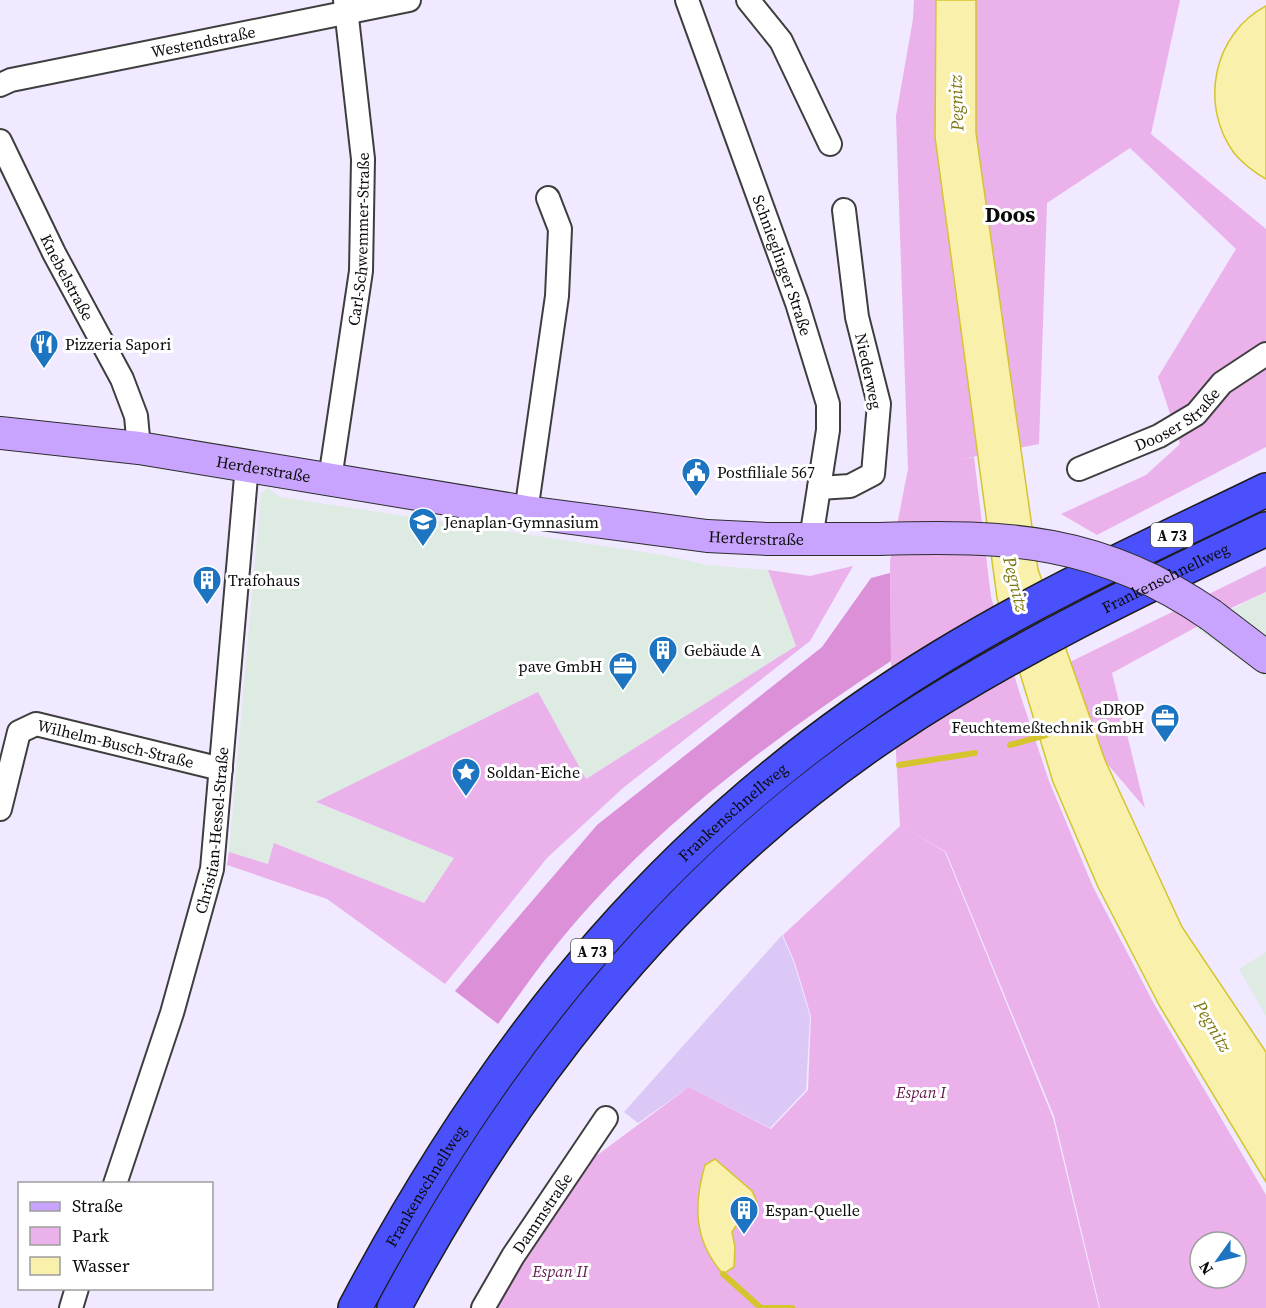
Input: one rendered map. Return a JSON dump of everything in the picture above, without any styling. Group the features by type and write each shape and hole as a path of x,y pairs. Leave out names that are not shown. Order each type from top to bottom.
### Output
{"highway":[{"name":"Frankenschnellweg","path":"355,1308 396,1231 458,1129 544,1009 607,935 666,872 772,777 824,736 916,672 972,638 1079,581 1266,490"},
{"name":"Frankenschnellweg","path":"394,1308 426,1248 507,1118 551,1057 628,961 703,883 787,809 872,744 926,708 1017,655 1089,617 1266,529"}],"main road":[{"name":"Herderstraße","path":"0,433 139,448 526,512 728,538 984,538 1065,548 1101,557 1141,573 1211,615 1266,657"}],"street":[{"name":"Westendstraße","path":"0,85 11,80 346,5 409,0"},
{"name":"Schnieglinger Straße","path":"687,0 797,303 828,404 828,430 811,539"},
{"path":"748,0 782,40 830,144"},
{"name":"Carl-Schwemmer-Straße","path":"330,479 362,271 363,159 346,5"},
{"name":"Knebelstraße","path":"0,141 54,253 122,379 136,416 139,448"},
{"path":"526,512 557,296 560,229 548,198"},
{"name":"Niederweg","path":"819,488 850,486 873,474 879,421 879,404 857,317 844,210"},
{"name":"Dooser Straße","path":"1079,470 1159,436 1196,414 1222,383 1266,354"},
{"name":"Christian-Hessel-Straße","path":"116,1182 172,1013 212,869 247,465"},
{"name":"Wilhelm-Busch-Straße","path":"0,809 19,732 36,724 221,769"},
{"name":"Dammstraße","path":"483,1308 513,1256 606,1118"},
{"path":"71,1308 76,1290"}],"shaded area":[{"path":"268,488 280,497 663,555 707,565 768,570 796,646 586,779 317,803 454,858 423,903 275,843 268,864 229,852 261,493"},
{"path":"890,573 891,661 801,722 714,789 672,825 594,902 550,953 498,1024 455,991 597,825 822,647 871,578"},
{"path":"1266,592 1266,678 1196,628"},
{"path":"782,935 794,963 810,1016 806,1090 770,1128 689,1087 638,1123 624,1112"},
{"path":"1266,952 1266,1016 1239,969"}],"green space":[{"path":"914,0 1180,0 1151,134 1266,229 1266,447 1097,535 1061,514 1146,475 1180,444 1158,377 1236,249 1130,148 1047,203 1039,444 957,460 974,457 991,597 1049,781 1093,887 1153,1002 1266,1195 1266,1308 1100,1308 1054,1116 946,852 905,828 945,852 1053,1118 1099,1308 493,1308 588,1162 689,1087 771,1129 808,1090 811,1016 795,963 783,935 900,826 891,661 890,561 908,469 896,116 913,19"},
{"path":"853,566 810,641 623,788 547,858 445,984 327,899 227,865 229,852 268,864 274,843 424,903 454,858 316,802 538,692 586,779 796,646 768,570 810,576"},
{"path":"1266,566 1266,592 1231,608 1112,673 1145,808 1104,760 1070,662"}],"water":[{"name":"Pegnitz","path":"936,0 976,0 976,133 1038,569 1105,760 1182,927 1266,1052 1266,1182 1159,1005 1098,887 1053,782 997,598 935,137"},
{"path":"1266,6 1266,179 1249,168 1234,153 1223,134 1217,114 1215,93 1217,72 1223,52 1234,34 1248,18"},
{"path":"715,1159 752,1191 757,1202 748,1223 736,1226 732,1232 735,1247 734,1267 723,1274 713,1262 701,1236 698,1209 705,1165"}],"waterway":[{"path":"1010,745 1046,735"},
{"path":"899,765 975,753"},
{"path":"723,1274 761,1308 792,1308"}],"place":[{"name":"Pizzeria Sapori","path":"44,370"},
{"name":"Postfiliale 567","path":"696,498"},
{"name":"Jenaplan-Gymnasium","path":"423,548"},
{"name":"Trafohaus","path":"207,606"},
{"name":"Gebäude A","path":"663,676"},
{"name":"pave GmbH","path":"623,692"},
{"name":"aDROP Feuchtemeßtechnik GmbH","path":"1165,744"},
{"name":"Soldan-Eiche","path":"466,798"},
{"name":"Espan-Quelle","path":"744,1236"}],"district":[{"name":"Doos","path":"1010,214"}],"park label":[{"name":"Espan I","path":"921,1092"},
{"name":"Espan II","path":"560,1271"}]}
